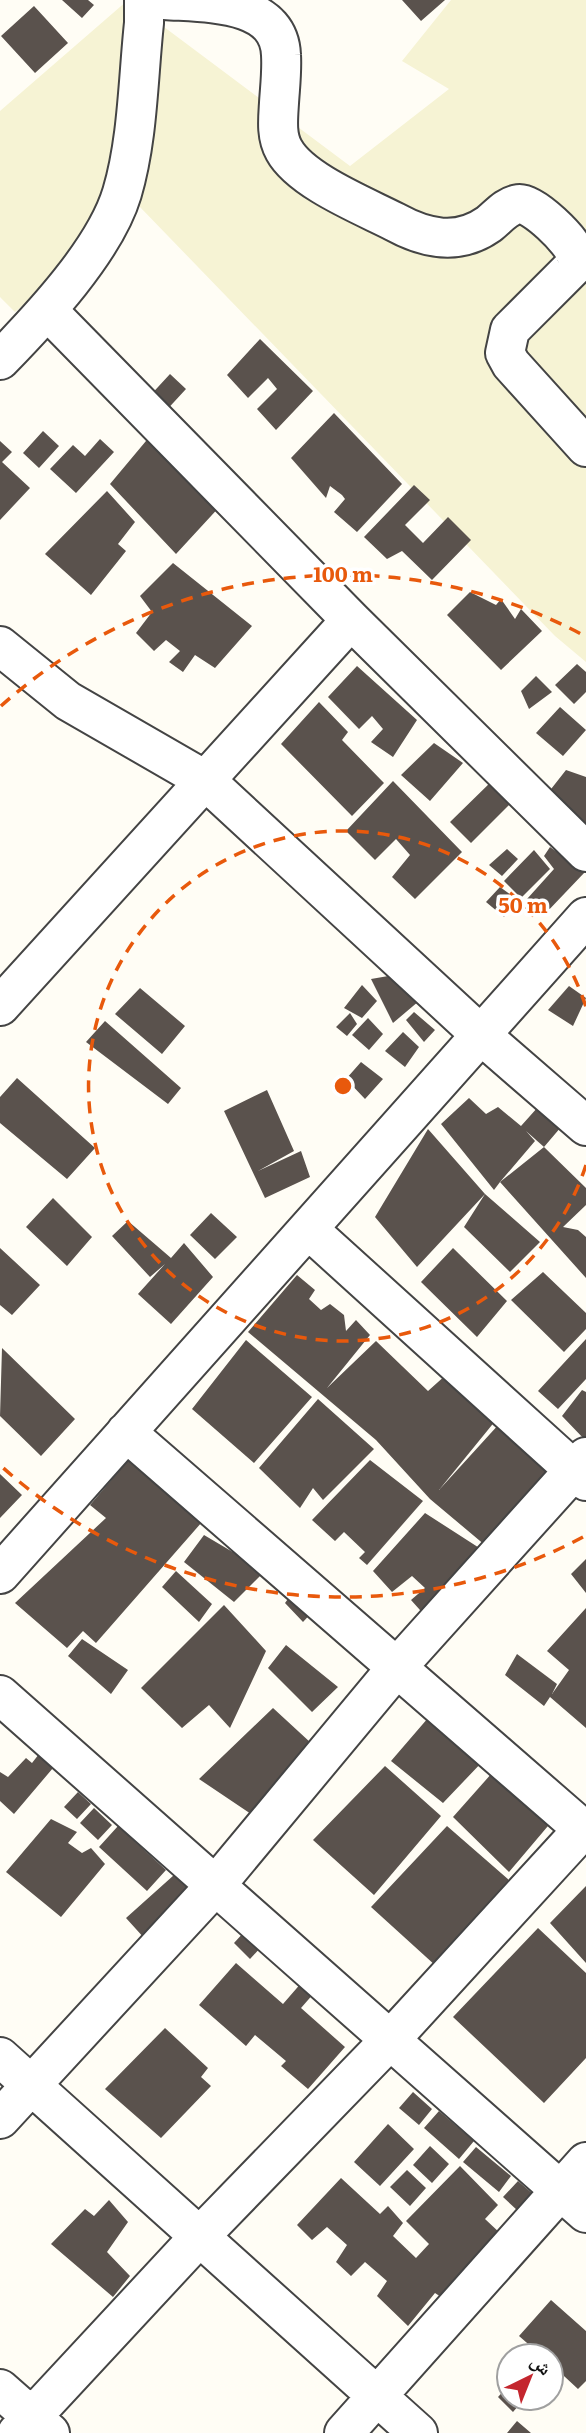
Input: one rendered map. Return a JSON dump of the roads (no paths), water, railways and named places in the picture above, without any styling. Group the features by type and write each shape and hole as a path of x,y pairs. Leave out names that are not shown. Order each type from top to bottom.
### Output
{"street":[{"path":"0,360 48,311 103,233 121,195 131,148 144,0"},
{"path":"165,0 242,6 263,18 275,33 282,53 278,131 284,150 315,179 411,231 437,239 463,238 487,225 508,207 521,203 533,205 573,247 577,256 575,265 510,330 505,353 511,364 586,447"},
{"path":"48,311 351,620 586,852"},
{"path":"0,1006 351,620"},
{"path":"0,646 68,701 205,780 481,1035 586,1126"},
{"path":"0,1574 586,917"},
{"path":"0,2119 215,1886 398,1666 582,1469 308,1229"},
{"path":"0,2389 33,2428 200,2236 390,2040 585,1829 126,1432"},
{"path":"0,1695 574,2202"},
{"path":"0,2057 418,2433"},
{"path":"344,2433 377,2396 574,2202 586,2162"}]}
